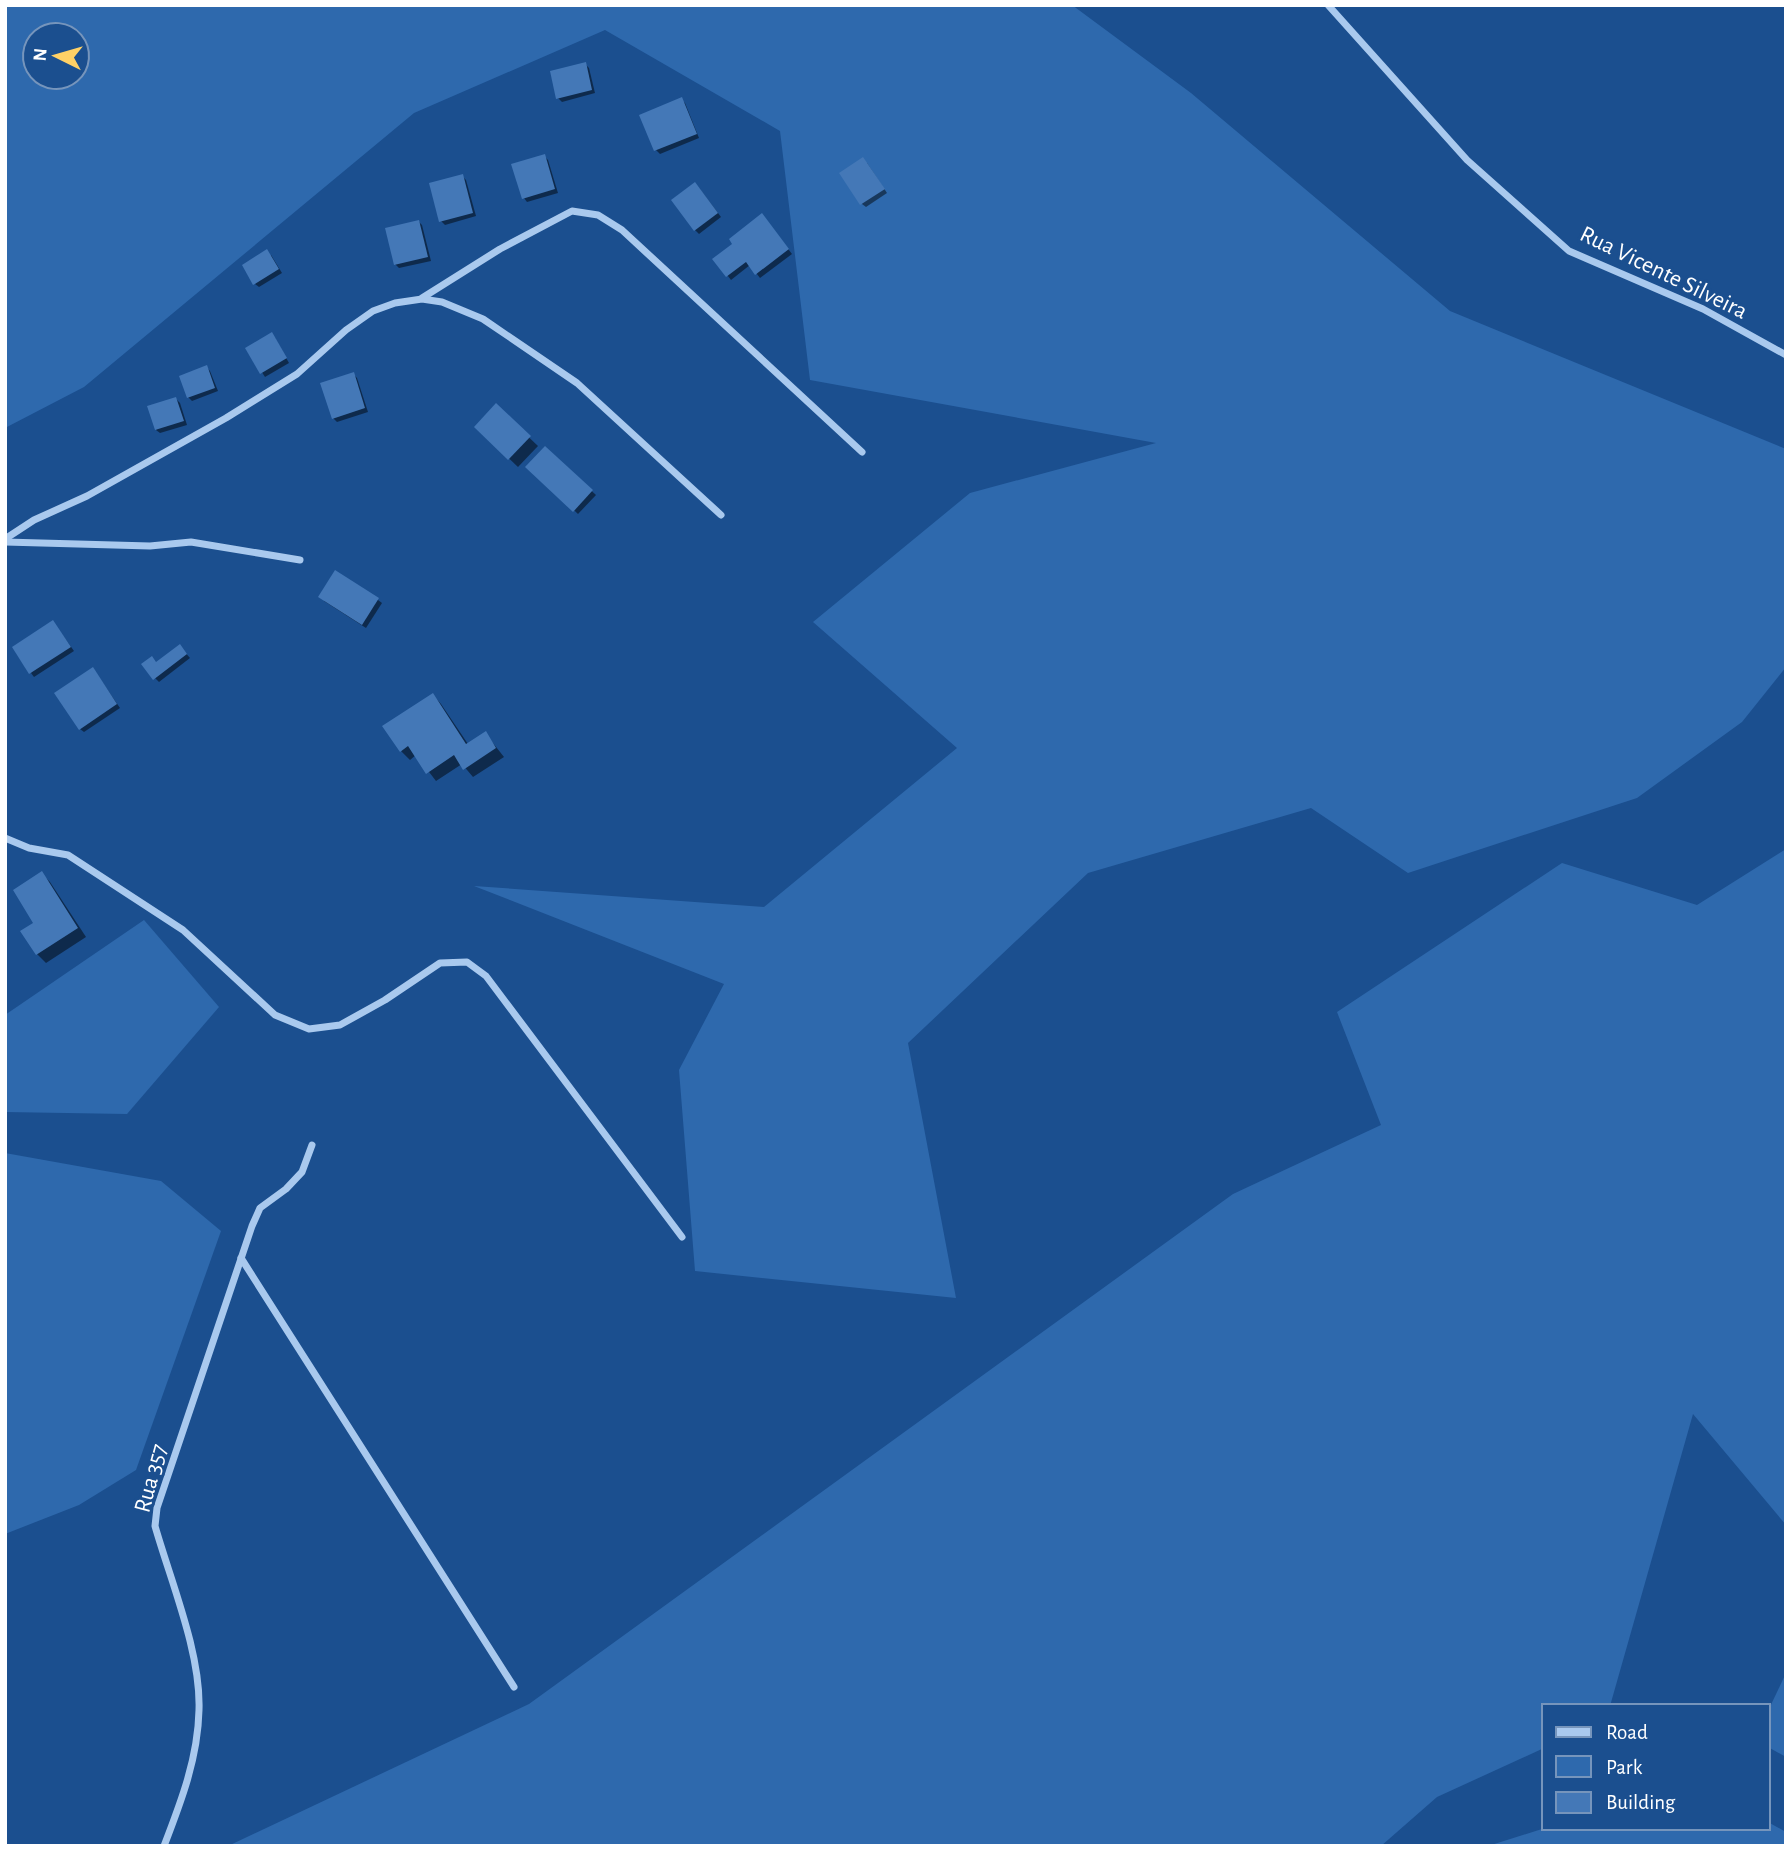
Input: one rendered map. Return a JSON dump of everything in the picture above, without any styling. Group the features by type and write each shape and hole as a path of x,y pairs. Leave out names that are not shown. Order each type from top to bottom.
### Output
{"street":[{"name":"Rua Vicente Silveira","path":"1328,5 1467,160 1569,251 1703,309 1786,355"},
{"path":"422,299 500,249 572,211 598,215 622,230 862,452"},
{"path":"5,541 34,520 87,496 256,400 297,374 346,330 373,311 395,303 422,299 442,302 483,319 577,383 721,514"},
{"path":"5,541 150,546 191,542 300,561"},
{"path":"5,838 29,848 68,855 183,930 275,1015 309,1029 340,1025 385,1000 440,963 467,962 486,976 682,1237"},
{"name":"Rua 357","path":"164,1846 192,1766 200,1707 189,1640 155,1527 157,1508 260,1208 270,1198 286,1189 302,1172 312,1145"},
{"path":"241,1258 514,1687"}],"green space":[{"path":"5,5 1072,5 1191,93 1450,311 1786,449 1786,667 1742,722 1637,798 1408,873 1311,808 1088,873 908,1043 956,1298 695,1271 679,1070 724,984 474,886 764,907 957,748 813,622 970,493 1156,443 810,380 780,131 605,30 414,113 84,387 5,428"},
{"path":"1786,849 1786,1525 1693,1414 1611,1704 1542,1704 1542,1749 1437,1797 1381,1846 228,1846 529,1704 1233,1194 1381,1125 1337,1012 1562,863 1697,905"},
{"path":"144,920 219,1007 127,1114 5,1112 5,1015"},
{"path":"5,1153 161,1181 221,1231 136,1470 79,1505 5,1534"},
{"path":"1786,1673 1786,1757 1770,1748 1770,1707"},
{"path":"1770,1823 1786,1832 1786,1846 1488,1846 1542,1829 1770,1830"}],"building":[{"path":"586,62 592,90 556,99 550,71"},
{"path":"682,97 697,134 654,151 639,115"},
{"path":"545,154 555,189 522,199 511,164"},
{"path":"863,157 885,189 860,205 839,173"},
{"path":"463,174 473,213 439,222 429,183"},
{"path":"695,182 718,213 694,231 671,200"},
{"path":"762,213 789,249 755,275 746,262 726,277 712,259 732,244 729,239"},
{"path":"419,220 428,257 394,265 385,228"},
{"path":"267,249 279,269 253,285 242,265"},
{"path":"272,332 287,358 260,374 245,348"},
{"path":"207,365 215,388 187,398 179,376"},
{"path":"354,372 365,408 332,419 320,383"},
{"path":"176,397 184,421 155,430 147,406"},
{"path":"496,403 531,436 508,460 474,427"},
{"path":"545,446 593,490 573,512 525,467"},
{"path":"335,570 379,598 362,625 318,597"},
{"path":"53,620 71,647 29,674 12,647"},
{"path":"180,644 187,654 153,680 141,664 152,656 156,662"},
{"path":"93,667 117,704 79,730 54,693"},
{"path":"433,693 466,744 486,731 496,748 463,770 454,755 426,774 408,746 400,752 382,726"},
{"path":"42,871 78,928 36,955 20,931 33,923 13,890"}]}
